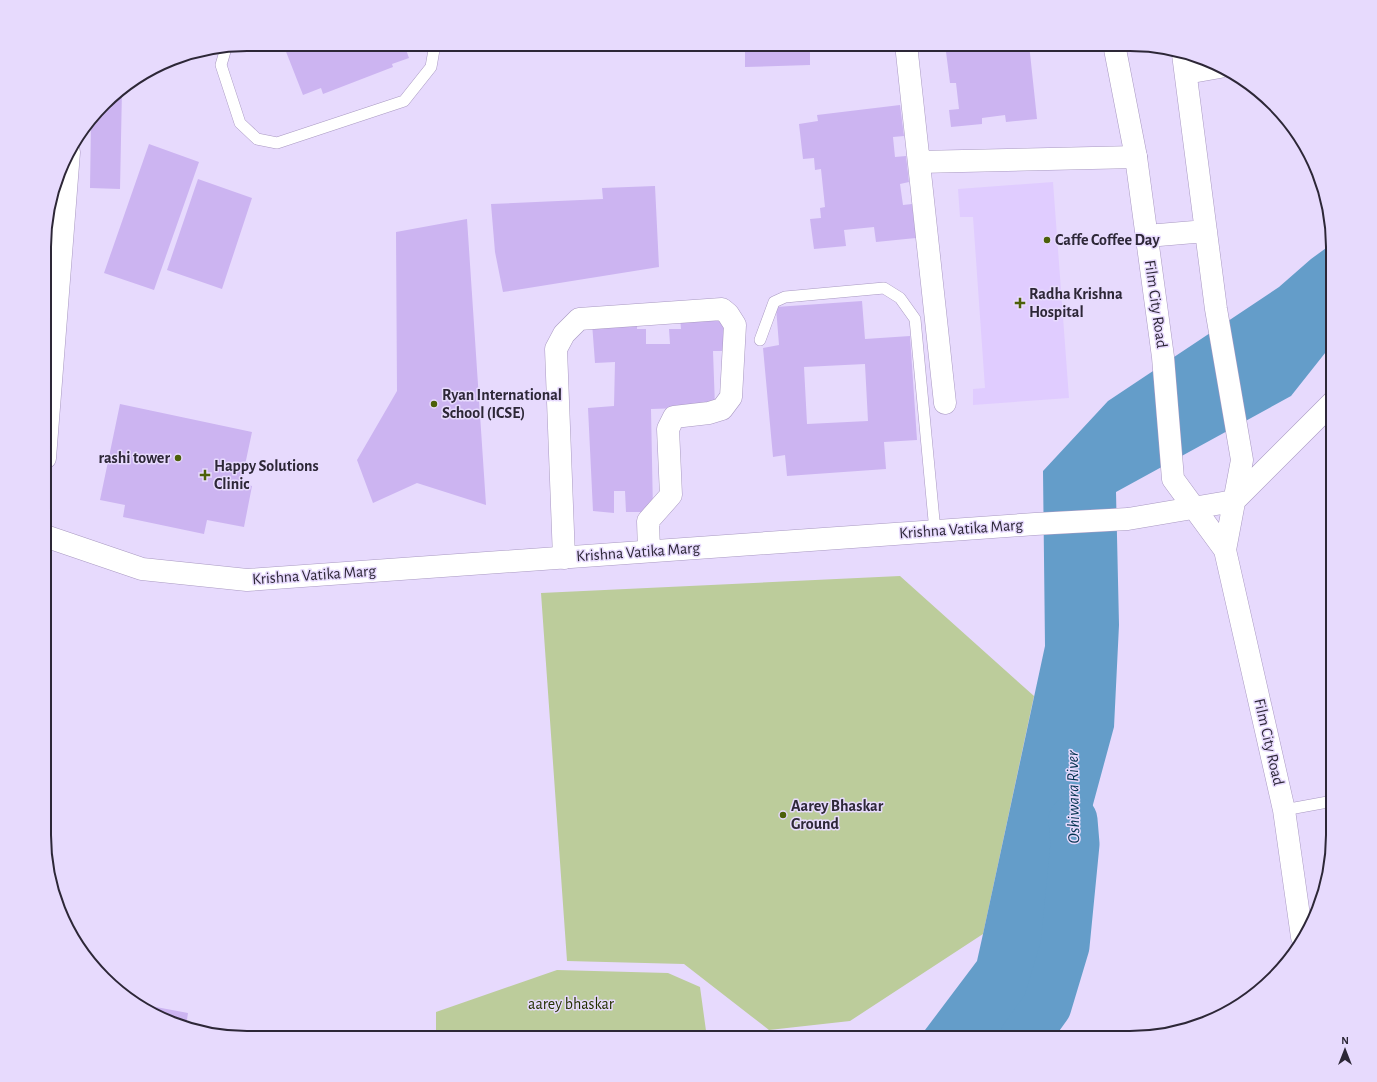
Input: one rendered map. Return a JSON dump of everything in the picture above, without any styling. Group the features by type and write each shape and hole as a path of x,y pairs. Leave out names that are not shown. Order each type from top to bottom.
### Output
{"street":[{"path":"907,51 945,403"},
{"name":"Film City Road","path":"1115,51 1136,157 1147,236 1163,357 1174,479 1225,550 1284,810 1301,931"},
{"path":"1185,64 1204,66"},
{"name":"Film City Road","path":"1185,64 1216,310 1242,460 1225,550"},
{"path":"919,162 1136,157"},
{"path":"51,382 68,168"},
{"path":"1147,236 1206,231"},
{"path":"564,558 556,349 564,334 579,320 722,310 728,314 734,325 731,397 722,410 674,417 668,429 671,495 648,521 649,551"},
{"path":"1234,501 1326,409"},
{"name":"Krishna Vatika Marg","path":"51,538 142,569 247,580 935,531 1128,519 1234,501"}],"lane":[{"path":"225,52 221,65 240,123 257,139 277,143 404,101 431,67 434,51"},
{"path":"760,340 774,302 785,297 884,288 900,298 915,320 935,531"},
{"path":"1284,810 1326,802"}],"shaded area":[{"name":"Radha Krishna Hospital","path":"1053,182 1069,398 973,405 973,389 985,388 973,217 960,217 958,189"}],"green space":[{"name":"Aarey Bhaskar Ground","path":"900,576 1034,696 983,934 850,1021 769,1030 684,964 567,961 541,593"},
{"name":"aarey bhaskar","path":"557,970 668,973 700,987 706,1031 436,1031 436,1012"}],"water":[{"path":"1326,248 1326,352 1291,396 1116,492 1119,625 1114,727 1043,989 1020,1031 924,1031 977,961 1045,646 1043,471 1108,401 1279,287"}],"building":[{"path":"286,51 406,51 409,58 392,64 393,67 323,94 321,88 303,95"},
{"path":"745,51 810,51 810,65 745,67"},
{"path":"946,51 1030,51 1037,119 1006,122 1005,115 982,118 982,124 951,127 949,110 959,109 956,83 950,83"},
{"path":"122,97 120,189 90,188 91,129 108,108"},
{"path":"900,105 904,136 893,137 895,157 906,156 909,182 900,184 903,205 912,204 916,238 876,242 874,227 844,230 846,246 814,249 810,219 821,218 820,208 825,207 821,169 815,170 814,158 803,159 799,124 818,121 817,115"},
{"path":"149,144 199,162 154,290 104,273"},
{"path":"198,179 252,198 222,289 167,270"},
{"path":"655,186 659,267 503,292 495,252 491,204 603,199 602,188"},
{"path":"467,219 486,505 417,483 373,503 357,460 397,391 396,232"},
{"path":"862,301 865,339 910,336 917,440 884,442 886,469 787,476 785,455 773,457 763,348 779,345 776,307","holes":["865,364 868,421 807,424 804,367"]},
{"path":"724,316 725,351 713,351 715,407 651,409 653,512 626,512 625,491 614,491 614,513 593,511 588,408 614,406 615,362 595,363 592,323 637,322 637,329 646,329 646,344 670,344 669,329 681,329 680,317"},
{"name":"rashi tower","path":"120,404 252,432 241,484 252,486 244,527 207,520 204,534 123,517 125,505 100,500"},
{"path":"151,1006 188,1013 187,1022"}],"waterway":[{"name":"Oshiwara River","path":"1029,1031 1047,1006 1065,946 1075,844 1073,820"}],"place":[{"name":"Caffe Coffee Day","path":"1047,240"},
{"name":"Radha Krishna Hospital","path":"1020,303"},
{"name":"Ryan International School (ICSE)","path":"434,404"},
{"name":"rashi tower","path":"178,458"},
{"name":"Happy Solutions Clinic","path":"205,475"},
{"name":"Aarey Bhaskar Ground","path":"783,815"}]}
